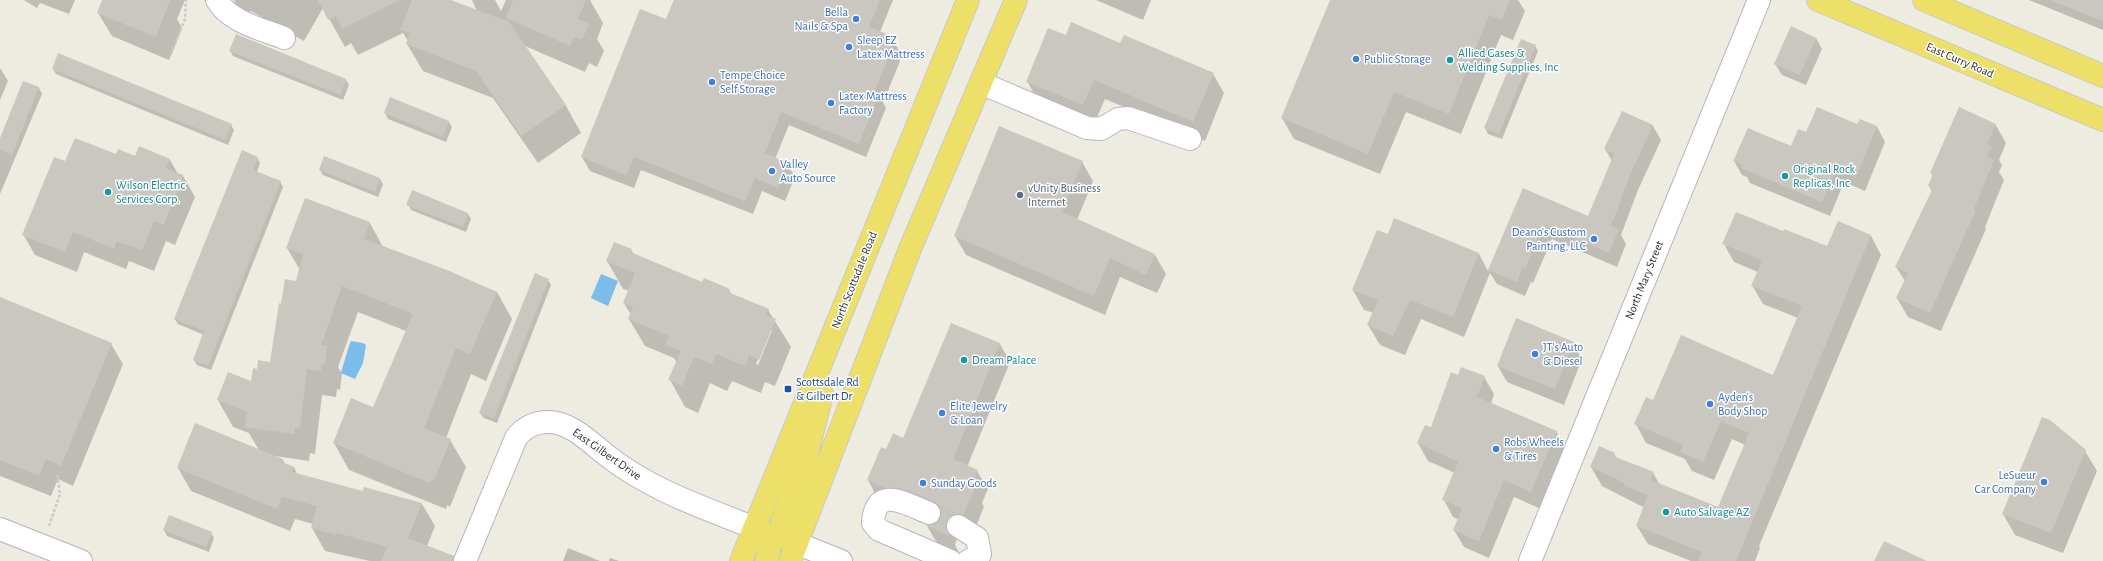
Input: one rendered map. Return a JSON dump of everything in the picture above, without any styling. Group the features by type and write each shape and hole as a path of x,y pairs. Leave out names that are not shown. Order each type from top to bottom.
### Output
{"main road":[{"name":"North Scottsdale Road","path":"742,561 826,348 968,0"},
{"path":"793,552 910,249 1016,0"},
{"name":"East Curry Road","path":"1818,0 2103,120"},
{"path":"1924,0 2103,76"},
{"path":"793,552 782,530 782,520 806,458 822,392 826,348"},
{"path":"755,528 764,531 769,536 770,542 766,561"}],"street":[{"path":"216,0 221,8 233,16 284,38"},
{"name":"North Mary Street","path":"1530,561 1759,0"},
{"path":"980,83 1087,128 1101,129 1118,119 1128,118 1190,139"},
{"name":"East Gilbert Drive","path":"465,561 516,438 527,427 539,423 551,422 572,429 631,474 755,528"},
{"path":"929,513 900,501 889,499 879,503 874,511 873,522 879,530 951,561"},
{"path":"958,526 977,538 980,554 968,561"},
{"path":"0,529 81,561"},
{"path":"793,552 840,561"}],"path":[{"path":"171,54 185,19 186,0"},
{"path":"49,527 60,494 57,474"}],"water":[{"path":"601,274 618,281 608,306 591,298"},
{"path":"351,341 366,345 363,363 355,379 341,373"}],"building":[{"path":"102,0 170,0 156,37 97,13"},
{"path":"318,0 399,0 342,29 336,16 328,20"},
{"path":"412,0 451,0 509,22 566,105 521,136 476,71 406,44 410,33 400,30"},
{"path":"513,0 586,0 578,19 589,24 582,40 574,37 570,46 506,18"},
{"path":"674,0 880,0 869,27 892,36 890,46 893,47 874,92 879,94 859,144 781,112 765,153 788,163 778,188 755,178 745,201 634,157 626,175 581,157 640,9 666,19"},
{"name":"Public Storage","path":"1330,0 1510,0 1502,20 1489,15 1449,114 1394,92 1368,154 1281,118"},
{"path":"2103,0 2103,21 2052,1"},
{"path":"1071,22 1120,43 1124,35 1214,73 1193,122 1094,80 1083,105 1026,82 1048,28 1066,35"},
{"path":"1791,26 1816,38 1800,75 1774,64"},
{"path":"236,34 346,79 340,95 229,51"},
{"path":"1521,39 1536,45 1499,134 1484,128"},
{"path":"58,53 232,124 225,140 52,69"},
{"path":"23,81 39,87 12,155 0,150 0,138"},
{"path":"390,97 449,121 443,137 384,113"},
{"path":"1817,107 1857,124 1860,119 1877,126 1856,177 1836,168 1822,202 1741,168 1742,164 1733,161 1748,128 1791,146 1798,129 1806,132"},
{"path":"1959,107 1996,124 1987,144 1992,146 1987,157 1994,160 1974,209 1976,210 1930,313 1896,298 1908,273 1895,267 1933,188 1928,186 1933,174 1930,173"},
{"path":"1622,111 1653,125 1630,175 1611,226 1619,229 1609,253 1543,225 1525,269 1522,268 1517,282 1488,270 1523,188 1588,216 1614,154 1604,149"},
{"name":"vUnity Business Internet","path":"999,126 1083,161 1062,212 1155,254 1146,275 1110,258 1094,296 954,236"},
{"name":"Wilson Electric Services Corp.","path":"75,138 116,154 118,149 135,156 139,146 170,159 166,168 183,175 164,225 154,221 142,250 117,241 114,249 73,232 65,252 22,235 54,157 65,161"},
{"path":"242,150 258,157 253,170 281,181 208,366 193,360 204,331 174,319"},
{"path":"324,156 380,178 375,192 319,170"},
{"path":"412,190 468,213 463,227 406,205"},
{"path":"305,198 370,222 364,239 447,270 497,292 470,354 456,348 424,428 451,439 434,480 432,479 430,483 333,443 351,398 373,407 413,314 342,286 321,345 327,346 325,364 322,363 321,371 307,369 300,428 295,427 294,434 244,427 247,412 217,400 228,372 251,381 253,368 257,369 258,360 270,362 279,303 281,304 285,279 296,281 303,254 286,248"},
{"path":"1736,212 1783,231 1784,229 1827,246 1838,221 1871,235 1736,561 1698,561 1702,552 1636,526 1648,495 1625,486 1625,484 1619,480 1590,467 1599,446 1615,453 1613,456 1654,472 1651,480 1718,507 1749,433 1721,421 1703,462 1680,452 1683,445 1634,424 1646,397 1653,400 1681,335 1773,375 1802,306 1751,286 1762,260 1722,244"},
{"path":"1394,218 1479,253 1453,317 1410,300 1393,336 1367,325 1378,300 1352,290 1377,230 1388,234"},
{"path":"614,242 632,249 630,252 702,282 704,278 730,289 728,292 769,309 766,315 776,319 759,360 749,355 745,366 716,354 712,364 694,357 682,386 668,380 681,351 665,345 669,336 628,319 633,307 623,303 635,273 606,261"},
{"path":"535,273 549,279 494,418 479,413"},
{"path":"0,297 112,343 61,466 46,459 39,476 0,460"},
{"name":"JT's Auto & Diesel","path":"1516,318 1574,342 1555,389 1497,366"},
{"path":"951,323 1000,343 953,459 978,470 971,486 975,488 963,515 953,515 947,520 946,526 950,536 926,525 936,523 941,517 939,506 934,502 906,490 884,488 867,480 881,447 886,449 893,433 903,438"},
{"path":"1461,367 1485,376 1477,397 1557,431 1531,492 1504,480 1479,541 1453,530 1462,508 1442,500 1458,462 1417,443 1425,425 1431,427 1451,372 1458,375"},
{"name":"LeSueur Car Company","path":"2042,417 2050,420 2086,450 2051,533 2002,514"},
{"path":"195,423 283,459 282,462 294,467 292,472 363,491 364,487 422,503 408,538 454,556 453,561 381,561 387,547 337,533 336,535 311,528 317,506 282,497 277,509 177,468"},
{"path":"169,515 212,532 206,547 163,530"},
{"path":"1884,541 1927,561 1874,561"}],"tunnel":[{"path":"929,513 958,526"}],"place":[{"name":"Bella Nails & Spa","path":"856,19"},
{"name":"Sleep EZ Latex Mattress","path":"849,47"},
{"name":"Public Storage","path":"1356,59"},
{"name":"Allied Gases & Welding Supplies, Inc","path":"1450,60"},
{"name":"Tempe Choice Self Storage","path":"712,82"},
{"name":"Latex Mattress Factory","path":"831,103"},
{"name":"Valley Auto Source","path":"772,171"},
{"name":"Original Rock Replicas, Inc","path":"1785,176"},
{"name":"Wilson Electric Services Corp.","path":"108,192"},
{"name":"vUnity Business Internet","path":"1020,195"},
{"name":"Deano's Custom Painting, LLC","path":"1594,239"},
{"name":"JT's Auto & Diesel","path":"1535,354"},
{"name":"Dream Palace","path":"964,360"},
{"name":"Scottsdale Rd & Gilbert Dr","path":"788,389"},
{"name":"Ayden's Body Shop","path":"1710,404"},
{"name":"Elite Jewelry & Loan","path":"942,413"},
{"name":"Robs Wheels & Tires","path":"1496,449"},
{"name":"LeSueur Car Company","path":"2044,482"},
{"name":"Sunday Goods","path":"923,483"},
{"name":"Auto Salvage AZ","path":"1666,512"}]}
